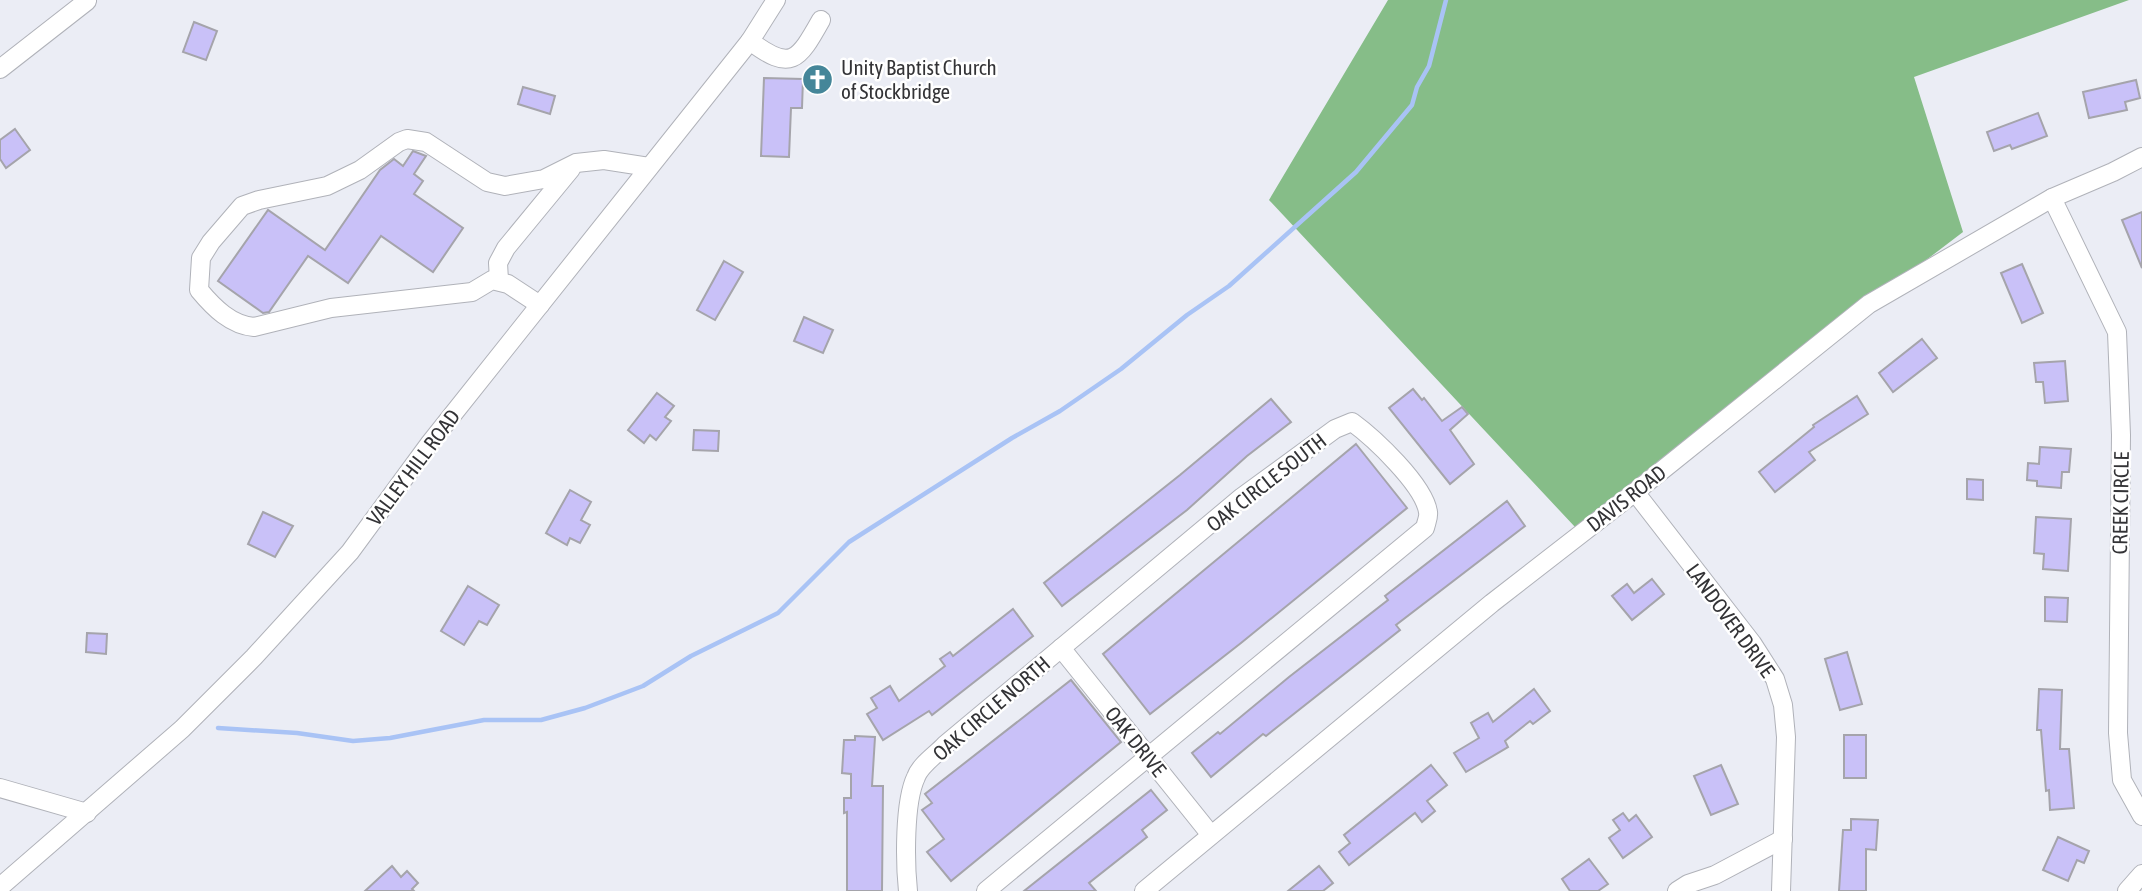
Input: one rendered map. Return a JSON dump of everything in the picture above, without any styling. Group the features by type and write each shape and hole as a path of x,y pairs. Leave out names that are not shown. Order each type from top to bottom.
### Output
{"street":[{"name":"VALLEY HILL ROAD","path":"0,887 182,729 254,657 350,552 430,443 750,41 776,0"},
{"path":"0,69 87,1"},
{"path":"750,41 770,56 781,59 793,57 803,51 821,20"},
{"path":"540,305 508,284 492,280 472,292 331,308 254,327 242,326 229,320 199,290 201,258 242,206 327,186 360,170 407,139 426,142 486,182 505,186 544,179 576,163 604,160 649,167"},
{"name":"DAVIS ROAD","path":"1144,891 1492,603 1869,304 2052,198 2142,157"},
{"path":"499,281 498,263 506,248 576,163"},
{"name":"CREEK CIRCLE","path":"2052,198 2117,332 2121,435 2118,733 2122,780 2142,816"},
{"name":"OAK CIRCLE SOUTH","path":"1061,648 1242,497 1335,429 1352,422 1369,435 1419,490 1429,513 1424,528 1148,755"},
{"name":"LANDOVER DRIVE","path":"1635,492 1752,643 1775,679 1783,705 1786,737 1781,891"},
{"name":"OAK DRIVE","path":"1061,648 1211,835"},
{"name":"OAK CIRCLE NORTH","path":"908,891 907,818 916,775 946,745 1061,648"},
{"path":"986,891 1148,755"},
{"path":"0,788 88,813"},
{"path":"1676,891 1715,875 1783,839"},
{"path":"2127,891 2142,874"}],"green space":[{"path":"1388,0 2129,0 1914,77 1963,232 1575,527 1269,200"}],"building":[{"path":"194,22 217,31 206,60 183,52"},
{"path":"764,78 803,79 802,108 791,108 789,157 761,156"},
{"path":"2136,80 2140,98 2125,102 2127,110 2089,118 2083,92"},
{"path":"523,87 555,96 550,114 518,104"},
{"path":"2038,113 2047,136 2012,149 2010,145 1994,151 1987,132"},
{"path":"15,129 30,150 6,168 0,159 0,140"},
{"path":"413,151 426,156 414,174 423,181 414,194 463,228 433,272 381,236 348,283 308,256 269,312 263,313 218,281 268,210 325,250 380,170 394,159 403,166"},
{"path":"2142,212 2142,268 2122,220"},
{"path":"724,261 743,272 715,320 697,310"},
{"path":"2022,264 2043,313 2022,323 2001,273"},
{"path":"804,317 833,330 823,353 794,341"},
{"path":"1922,339 1937,358 1893,392 1879,373"},
{"path":"2065,361 2068,401 2045,403 2043,382 2036,382 2034,363"},
{"path":"1413,389 1422,400 1424,398 1442,421 1462,407 1468,414 1450,430 1474,464 1450,484 1389,408"},
{"path":"657,393 674,406 665,417 671,421 656,440 650,435 644,443 628,430"},
{"path":"1857,396 1868,414 1809,452 1815,460 1775,492 1759,472 1814,427 1813,425"},
{"path":"1271,399 1291,422 1247,456 1187,510 1062,606 1044,583"},
{"path":"694,430 719,431 718,451 693,450"},
{"path":"1356,444 1407,508 1150,714 1103,654"},
{"path":"2040,447 2071,449 2069,472 2062,472 2061,488 2037,486 2037,481 2027,480 2028,463 2039,464"},
{"path":"1967,479 1983,480 1983,500 1967,499"},
{"path":"570,490 591,502 581,520 590,525 580,543 570,538 567,545 546,533"},
{"path":"1507,501 1525,526 1396,625 1400,630 1211,777 1192,753 1218,732 1220,734 1388,600 1385,596"},
{"path":"263,512 293,526 275,557 248,544"},
{"path":"2036,517 2071,519 2068,571 2043,569 2044,554 2034,553"},
{"path":"1652,579 1664,594 1632,620 1612,596 1627,584 1634,593"},
{"path":"468,586 499,605 487,625 479,621 464,645 441,631"},
{"path":"2045,597 2068,598 2067,622 2045,621"},
{"path":"1013,609 1033,636 932,715 929,711 883,740 867,714 877,708 871,698 890,686 899,701 945,666 940,659 950,652 953,656"},
{"path":"87,633 107,634 106,654 86,652"},
{"path":"1847,652 1862,704 1840,710 1825,659"},
{"path":"1071,680 1121,742 951,881 927,852 944,839 922,810 932,803 925,794"},
{"path":"1534,689 1550,711 1533,724 1530,721 1505,741 1508,747 1466,772 1454,753 1479,738 1471,723 1488,713 1493,722"},
{"path":"2039,689 2062,690 2060,749 2069,749 2074,808 2050,810 2041,730 2037,730"},
{"path":"1844,735 1866,735 1866,778 1844,778"},
{"path":"855,736 875,737 872,786 883,786 882,891 847,891 847,812 844,813 844,798 851,798 851,774 842,773 844,740 855,740"},
{"path":"1431,765 1447,785 1427,801 1435,811 1422,822 1415,813 1349,865 1339,852 1350,843 1344,835"},
{"path":"1721,765 1738,804 1711,815 1694,776"},
{"path":"1151,790 1167,810 1142,830 1147,837 1089,883 1096,891 1024,891"},
{"path":"1623,813 1629,821 1636,815 1652,837 1623,858 1609,838 1620,830 1613,820"},
{"path":"1851,819 1878,820 1876,850 1866,849 1866,891 1839,891 1843,830 1851,830"},
{"path":"2058,837 2089,851 2084,863 2077,860 2068,881 2043,870"},
{"path":"1589,859 1608,884 1598,891 1570,891 1562,879"},
{"path":"392,866 401,877 407,871 418,883 412,889 414,891 365,891"},
{"path":"1319,866 1333,883 1323,891 1288,891"}],"waterway":[{"path":"218,728 297,733 353,741 390,738 484,720 541,720 585,708 643,686 691,656 778,613 849,542 1012,438 1060,411 1121,369 1187,315 1229,286 1356,172 1412,105 1417,87 1429,66 1446,0"}],"place":[{"name":"Unity Baptist Church of Stockbridge","path":"818,79"}]}
